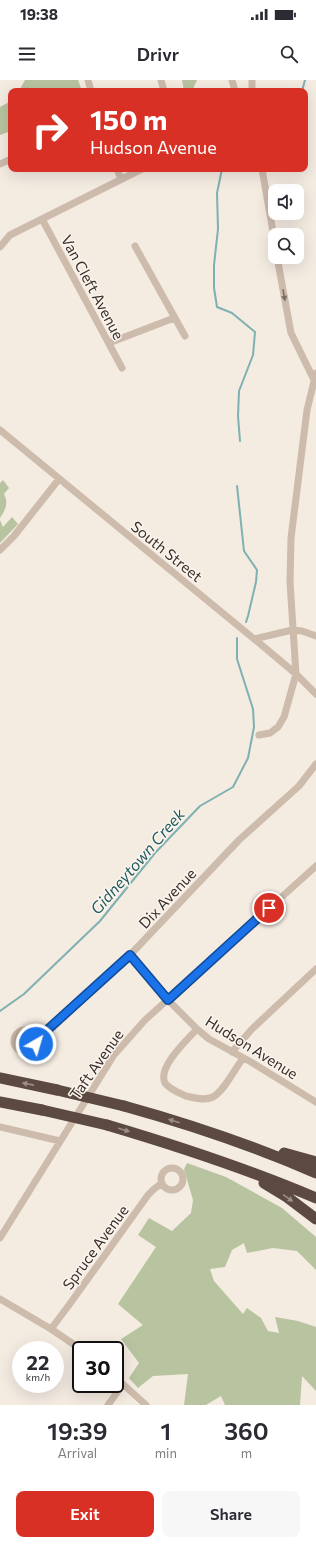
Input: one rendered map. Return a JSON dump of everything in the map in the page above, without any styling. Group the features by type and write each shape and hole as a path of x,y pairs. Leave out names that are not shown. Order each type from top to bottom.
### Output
{"highway":[{"path":"0,1078 124,1106 211,1133 316,1162"},
{"path":"0,1102 42,1110 107,1126 204,1155 265,1177 316,1198"},
{"path":"211,1133 316,1173"},
{"path":"204,1155 274,1189 316,1219"}],"street":[{"path":"118,172 121,179"},
{"path":"0,247 10,235 136,172"},
{"path":"263,172 272,228"},
{"name":"Van Cleft Avenue","path":"42,219 122,368"},
{"path":"135,246 185,336"},
{"path":"259,735 270,733 278,727 284,717 296,674 290,582 291,538 307,410 315,378 291,333 278,264"},
{"path":"109,343 174,318"},
{"name":"South Street","path":"0,430 296,674 316,694"},
{"path":"0,550 14,536 60,479"},
{"path":"254,639 292,630 302,630 316,636"},
{"name":"Dix Avenue","path":"36,1037 45,1032 130,955 239,840 314,772 316,764"},
{"name":"Taft Avenue","path":"0,1238 114,1055 145,1020 316,866"},
{"name":"Hudson Avenue","path":"130,955 168,1000 197,1029 209,1038 316,1102"},
{"path":"232,1052 252,1029 316,969"},
{"path":"197,1029 176,1052 166,1068 164,1081 172,1090 186,1096 200,1099 211,1098 220,1091 243,1058"},
{"path":"0,1128 60,1141"},
{"name":"Spruce Avenue","path":"51,1328 70,1305 148,1195 162,1183"},
{"path":"0,1299 51,1328 72,1343"},
{"path":"124,1385 146,1405"},
{"path":"108,1405 117,1393"}],"green space":[{"path":"25,80 78,80 81,88 21,88"},
{"path":"182,80 197,80 193,88 183,88"},
{"path":"8,103 8,132 0,135 0,107"},
{"path":"3,480 9,488 4,494 6,501 5,510 0,518 0,483"},
{"path":"12,517 18,524 0,543 0,520 3,527"},
{"path":"187,1163 226,1177 282,1208 316,1237 316,1270 297,1251 273,1248 247,1253 244,1243 232,1250 225,1267 210,1269 214,1281 243,1314 247,1308 261,1318 268,1331 279,1333 275,1317 298,1321 316,1327 316,1391 302,1376 300,1405 225,1405 221,1396 206,1405 184,1405 188,1374 153,1376 138,1388 129,1378 139,1363 121,1339 143,1325 118,1304 156,1247 138,1235 149,1218 172,1231 191,1213 193,1200 184,1169"}],"waterway":[{"name":"Gidneytown Creek","path":"303,88 305,80"},
{"name":"Gidneytown Creek","path":"221,172 217,193 218,229 214,265 214,288 217,307 232,313 255,332 253,355 239,391 238,416 240,441"},
{"name":"Gidneytown Creek","path":"237,486 244,551 257,570 256,582 246,622"},
{"name":"Gidneytown Creek","path":"0,1011 24,994 100,921 155,853 200,806 233,787 248,758 254,727 253,709 237,659 237,638"}],"route":[{"path":"36,1044 36,1037 45,1032 130,955 168,1000 269,908"}]}
